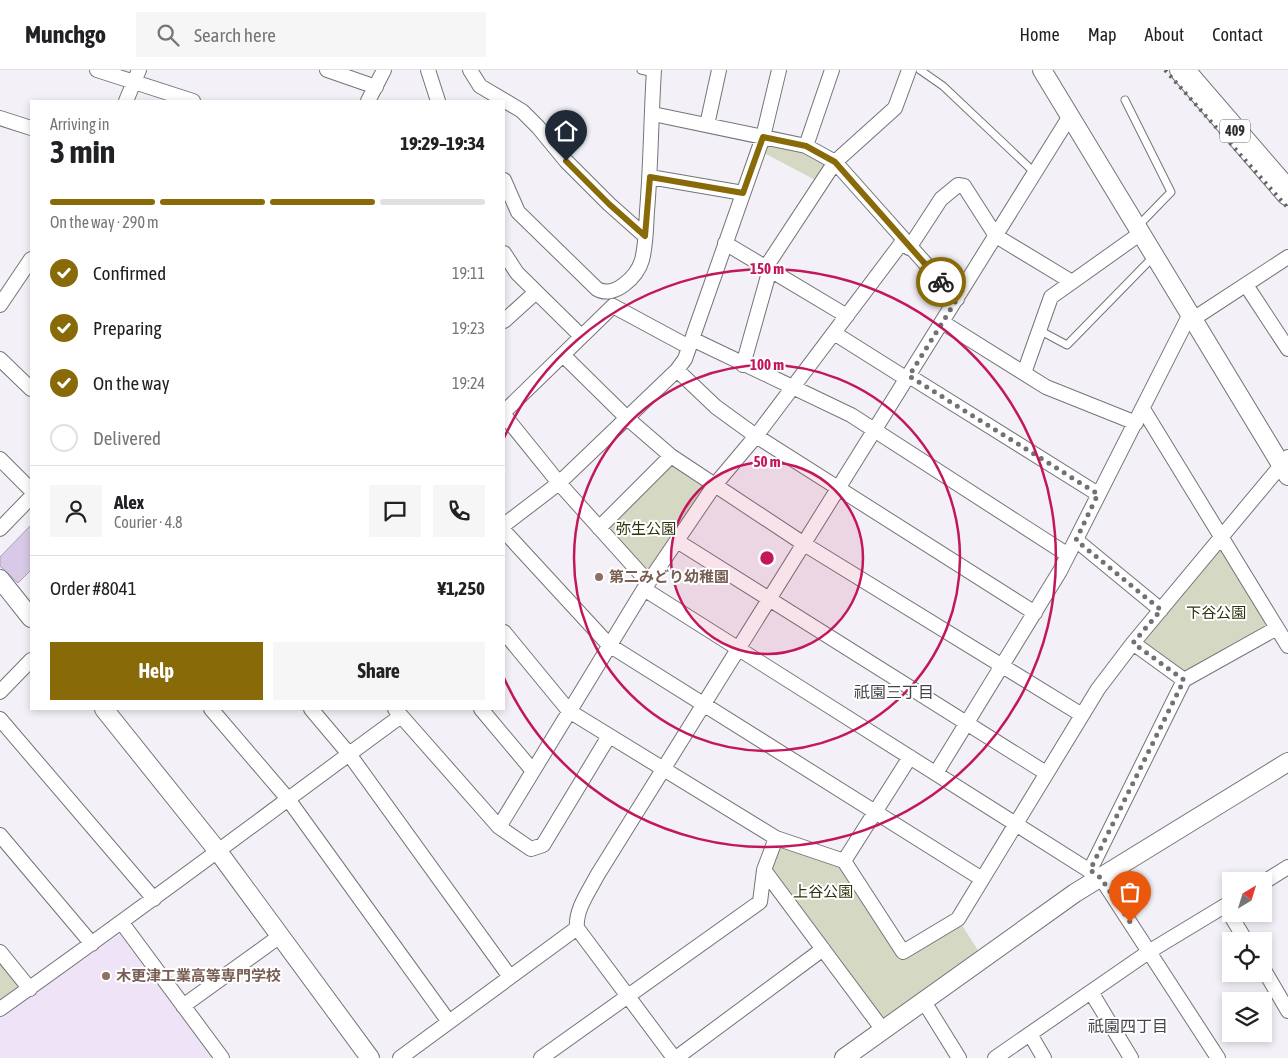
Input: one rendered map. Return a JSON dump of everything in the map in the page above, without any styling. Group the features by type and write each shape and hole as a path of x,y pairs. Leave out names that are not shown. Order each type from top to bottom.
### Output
{"highway":[{"name":"409","path":"1182,70 1288,193"}],"street":[{"path":"97,70 136,76 191,100"},
{"path":"327,70 376,86"},
{"path":"369,100 384,70"},
{"path":"428,70 438,100"},
{"path":"470,70 480,86 496,99"},
{"path":"707,125 719,70"},
{"path":"505,523 559,483 677,370 685,360 763,137 779,70"},
{"path":"806,146 832,70"},
{"path":"743,365 768,268 835,162 895,108 909,70"},
{"path":"505,633 569,711 776,838 844,861 903,952 958,919 1098,689 1133,643 1222,537 1286,466 1191,316 1042,70"},
{"path":"505,182 518,212 603,292 613,292 630,279 642,262 645,236 653,114 650,71"},
{"path":"126,100 136,76"},
{"path":"426,100 434,87"},
{"path":"505,103 522,111 566,161 609,204 645,236"},
{"path":"653,114 806,146 835,162 906,244 957,299"},
{"path":"823,949 675,1058 577,928 576,920 598,874 1070,116"},
{"path":"2,121 30,128"},
{"path":"650,177 743,193"},
{"path":"499,827 646,585 714,486 756,436 847,316 941,199 958,185 964,186 996,236 1072,282"},
{"path":"1024,373 1051,297 1139,230"},
{"path":"726,243 847,316"},
{"path":"505,255 517,273 580,335"},
{"path":"936,773 1035,613 1068,555 1191,316 1288,257"},
{"path":"0,305 27,276 30,263"},
{"path":"1246,284 1288,349"},
{"path":"505,320 536,292"},
{"path":"505,413 563,355 580,335 613,306 690,343 793,387 851,416 1068,555"},
{"path":"942,322 1055,391 1136,423"},
{"path":"834,333 1098,494"},
{"path":"563,355 627,418 671,456 714,486 804,544 1082,715"},
{"path":"0,359 30,388"},
{"path":"677,370 716,407 756,436 1035,613"},
{"path":"1143,408 1288,646"},
{"path":"505,415 559,483 646,585 739,649 1096,874 1150,951 1218,1058"},
{"path":"599,528 671,456"},
{"path":"0,459 30,489"},
{"path":"0,529 30,498"},
{"path":"505,533 609,645 982,880"},
{"path":"1076,540 1161,610"},
{"path":"676,541 1046,773"},
{"path":"0,579 30,617"},
{"path":"1096,874 1184,680 1278,628"},
{"path":"1133,643 1184,680"},
{"path":"0,692 30,661"},
{"path":"105,710 217,850 370,1058"},
{"path":"212,710 288,799 448,1022"},
{"path":"312,710 349,754 510,977"},
{"path":"482,710 533,771"},
{"path":"0,1009 122,923 217,850 349,754 398,713 499,827 530,849 542,845 610,736"},
{"path":"0,719 154,899"},
{"path":"844,861 910,757"},
{"path":"844,1058 1075,893 1096,874 1288,762"},
{"path":"0,835 92,944"},
{"path":"760,902 764,870 776,838"},
{"path":"1272,877 1288,867"},
{"path":"764,870 883,1030"},
{"path":"541,1058 779,889"},
{"path":"995,1058 1150,951 1222,908"},
{"path":"122,923 222,1058"},
{"path":"400,1058 577,928"},
{"path":"183,1006 280,936"},
{"path":"0,952 30,988"},
{"path":"1271,982 1288,1011"},
{"path":"1091,992 1131,1058"},
{"path":"923,1000 959,1058"},
{"path":"1030,1034 1044,1058"}],"lane":[{"path":"920,70 943,86 1035,174"},
{"path":"1125,100 1170,192 1139,230"},
{"path":"1039,330 1067,345 1155,255"}],"shaded area":[{"name":"木更津工業高等専門学校","path":"120,934 215,1058 0,1058 0,1018"}],"green space":[{"path":"763,137 835,162 821,183 758,150"},
{"name":"弥生公園","path":"671,456 714,486 648,582 599,528"},
{"name":"下谷公園","path":"1222,537 1277,628 1184,680 1133,643"},
{"name":"上谷公園","path":"776,838 844,861 903,952 958,919 983,958 883,1030 764,870"},
{"path":"0,961 22,986 0,1002"}],"building":[{"path":"30,526 30,571 18,583 0,566 0,557"}],"railway":[{"path":"1165,70 1288,208"}],"way so far":[{"path":"941,282 957,299 909,376 1098,494 1076,540 1161,610 1133,643 1184,680 1090,870 1101,878 1130,922"}],"place":[{"name":"第二みどり幼稚園","path":"599,577"},
{"name":"木更津工業高等専門学校","path":"106,976"}],"district":[{"name":"祇園三丁目","path":"894,692"},
{"name":"祇園四丁目","path":"1128,1026"}],"route":[{"path":"566,161 609,204 645,236 650,177 743,193 763,137 806,146 835,162 941,282"}]}
